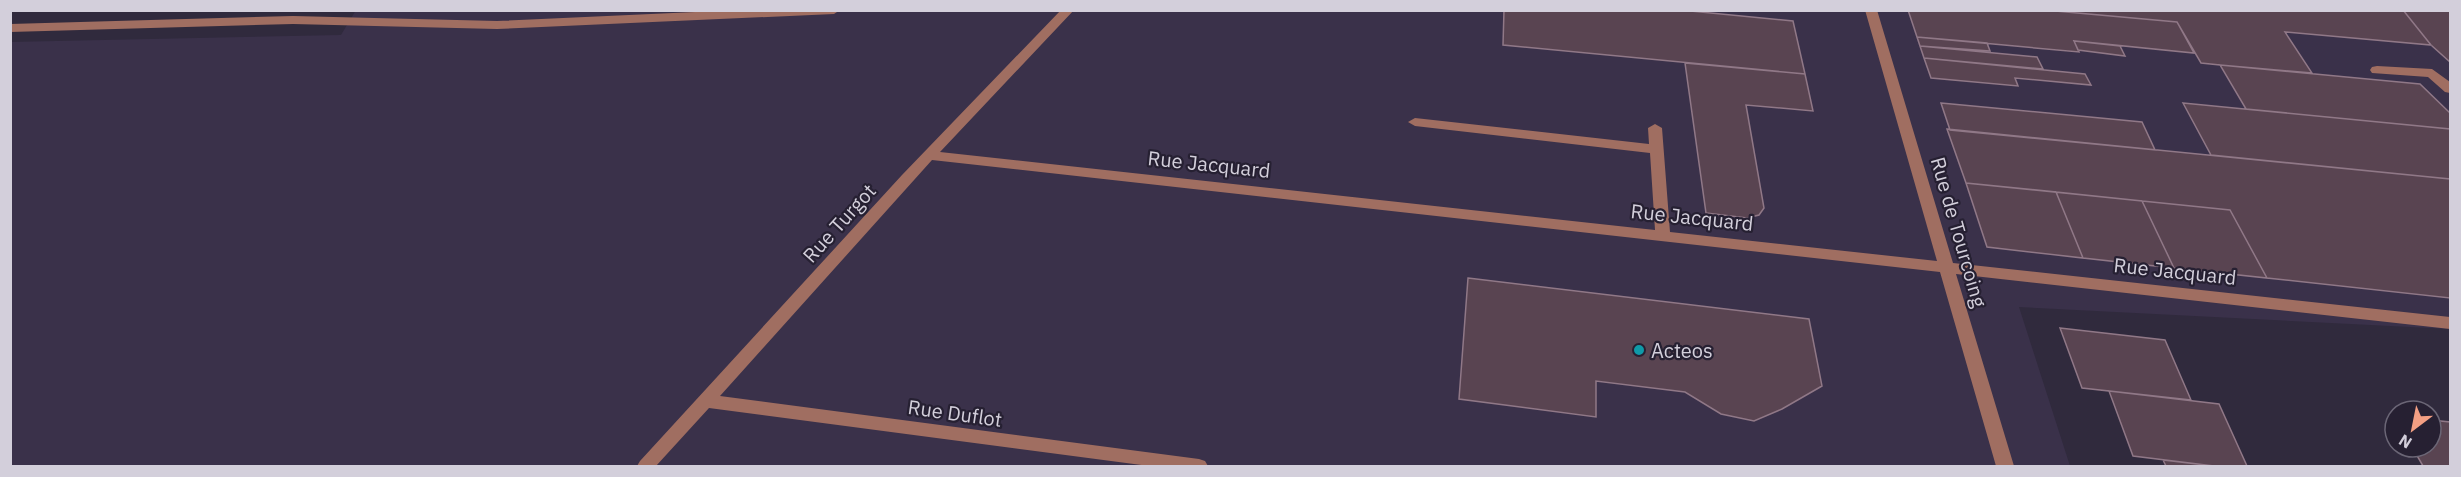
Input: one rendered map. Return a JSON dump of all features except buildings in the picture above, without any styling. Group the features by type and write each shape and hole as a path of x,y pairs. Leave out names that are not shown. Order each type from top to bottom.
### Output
{"street":[{"path":"549,24 556,10"},
{"path":"10,28 367,16 497,25 549,24 834,10"},
{"name":"Rue Turgot","path":"646,466 929,155 1007,71 1068,10"},
{"name":"Rue de Tourcoing","path":"1871,10 2005,466"},
{"path":"2377,70 2432,73 2451,88"},
{"path":"1414,122 1657,149"},
{"path":"1655,128 1663,235"},
{"name":"Rue Jacquard","path":"929,155 2451,323"},
{"name":"Rue Duflot","path":"706,401 1199,466"}],"shaded area":[{"path":"356,10 2403,11 2431,45 2450,63 2450,329 2019,307 2070,466 11,466 10,42 341,35"}],"place":[{"name":"Acteos","path":"1639,350"}]}
